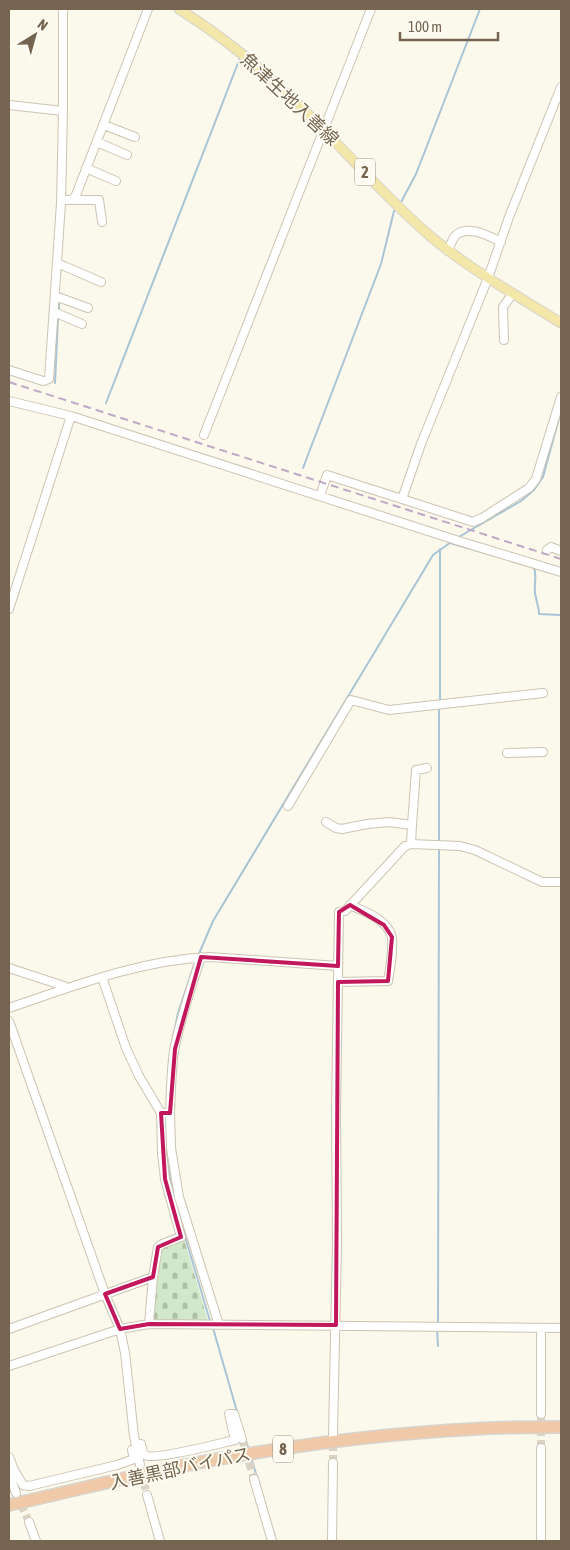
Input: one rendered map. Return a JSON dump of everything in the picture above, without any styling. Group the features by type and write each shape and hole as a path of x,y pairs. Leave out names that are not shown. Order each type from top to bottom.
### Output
{"highway":[{"name":"入善黒部バイパス","path":"9,1506 210,1461 293,1447 362,1438 474,1429 561,1427"}],"main road":[{"name":"魚津生地入善線","path":"179,9 215,33 255,64 288,94 398,206 448,251 561,323"}],"street":[{"path":"9,370 43,381 49,379 62,200 63,9"},
{"path":"72,200 76,195 104,125 148,9"},
{"path":"204,435 371,9"},
{"path":"402,499 421,444 488,278 561,87"},
{"path":"9,105 63,111"},
{"path":"104,125 135,137"},
{"path":"97,142 127,155"},
{"path":"86,168 116,180"},
{"path":"62,200 99,200 102,222"},
{"path":"448,251 456,236 462,232 470,231 485,234 501,242"},
{"path":"57,263 101,282"},
{"path":"504,340 503,308 513,293"},
{"path":"55,296 88,308"},
{"path":"54,312 82,324"},
{"path":"320,496 327,475 473,522 529,488 536,479 561,397"},
{"path":"9,401 72,416 462,542 561,572"},
{"path":"9,609 72,416"},
{"path":"547,550 551,547 561,550"},
{"path":"288,806 351,700 389,710 543,693"},
{"path":"507,753 542,752"},
{"path":"412,844 416,770 427,768"},
{"path":"326,822 342,829 389,822 412,825"},
{"path":"333,1435 337,1243 336,1111 339,912 345,911 406,846 412,844 460,846 475,850 542,882 561,882"},
{"path":"338,982 388,981 392,937 384,925 372,915 350,905"},
{"path":"9,1008 143,965 201,957 338,966"},
{"path":"201,957 187,999 175,1050 170,1113 171,1148 179,1197 219,1324"},
{"path":"9,968 67,988"},
{"path":"102,977 126,1048 139,1076 161,1113 165,1179 181,1237 162,1244 158,1248 153,1277 150,1324"},
{"path":"9,1021 105,1294 120,1328 125,1353 134,1436 140,1465"},
{"path":"161,1113 170,1113"},
{"path":"9,1329 153,1277"},
{"path":"9,1366 120,1328 150,1324 561,1328"},
{"path":"540,1328 541,1414"},
{"path":"132,1420 136,1422 143,1453 147,1456 160,1456 235,1440 229,1414 234,1414 242,1439"},
{"path":"9,1457 23,1485 29,1486 117,1465 134,1459 128,1431 128,1422 132,1420"},
{"path":"541,1448 541,1541"},
{"path":"332,1541 333,1463"},
{"path":"9,1472 16,1493"},
{"path":"254,1479 272,1541"},
{"path":"147,1495 160,1541"},
{"path":"29,1522 36,1541"}],"highlighted area":[{"path":"350,905 384,925 392,937 388,981 338,982 336,1325 149,1324 120,1329 105,1294 153,1277 158,1247 181,1237 165,1179 161,1113 170,1113 175,1049 201,957 338,966 339,912"}],"green space":[{"path":"184,1239 208,1321 152,1321 160,1249"}],"waterway":[{"path":"400,204 416,174 480,9"},
{"path":"106,403 240,58"},
{"path":"303,468 381,264 394,211 397,208"},
{"path":"59,300 59,310"},
{"path":"55,383 58,318"},
{"path":"457,538 521,501 534,490 543,477 561,411"},
{"path":"198,956 213,921 433,555 451,542"},
{"path":"450,543 513,561"},
{"path":"440,549 440,701"},
{"path":"534,568 535,593 539,614 561,615"},
{"path":"439,706 439,844"},
{"path":"438,1324 439,848"},
{"path":"171,1047 178,1013 194,965"},
{"path":"166,1114 167,1160 172,1192"},
{"path":"176,1206 210,1321"},
{"path":"213,1328 238,1415"},
{"path":"437,1328 438,1346"},
{"path":"245,1438 249,1450"},
{"path":"251,1457 276,1541"}],"tunnel":[{"path":"541,1414 541,1448"},
{"path":"333,1438 333,1463"},
{"path":"242,1439 254,1479"},
{"path":"141,1470 147,1495"},
{"path":"16,1493 29,1522"}],"railway":[{"path":"9,382 561,559"}]}
